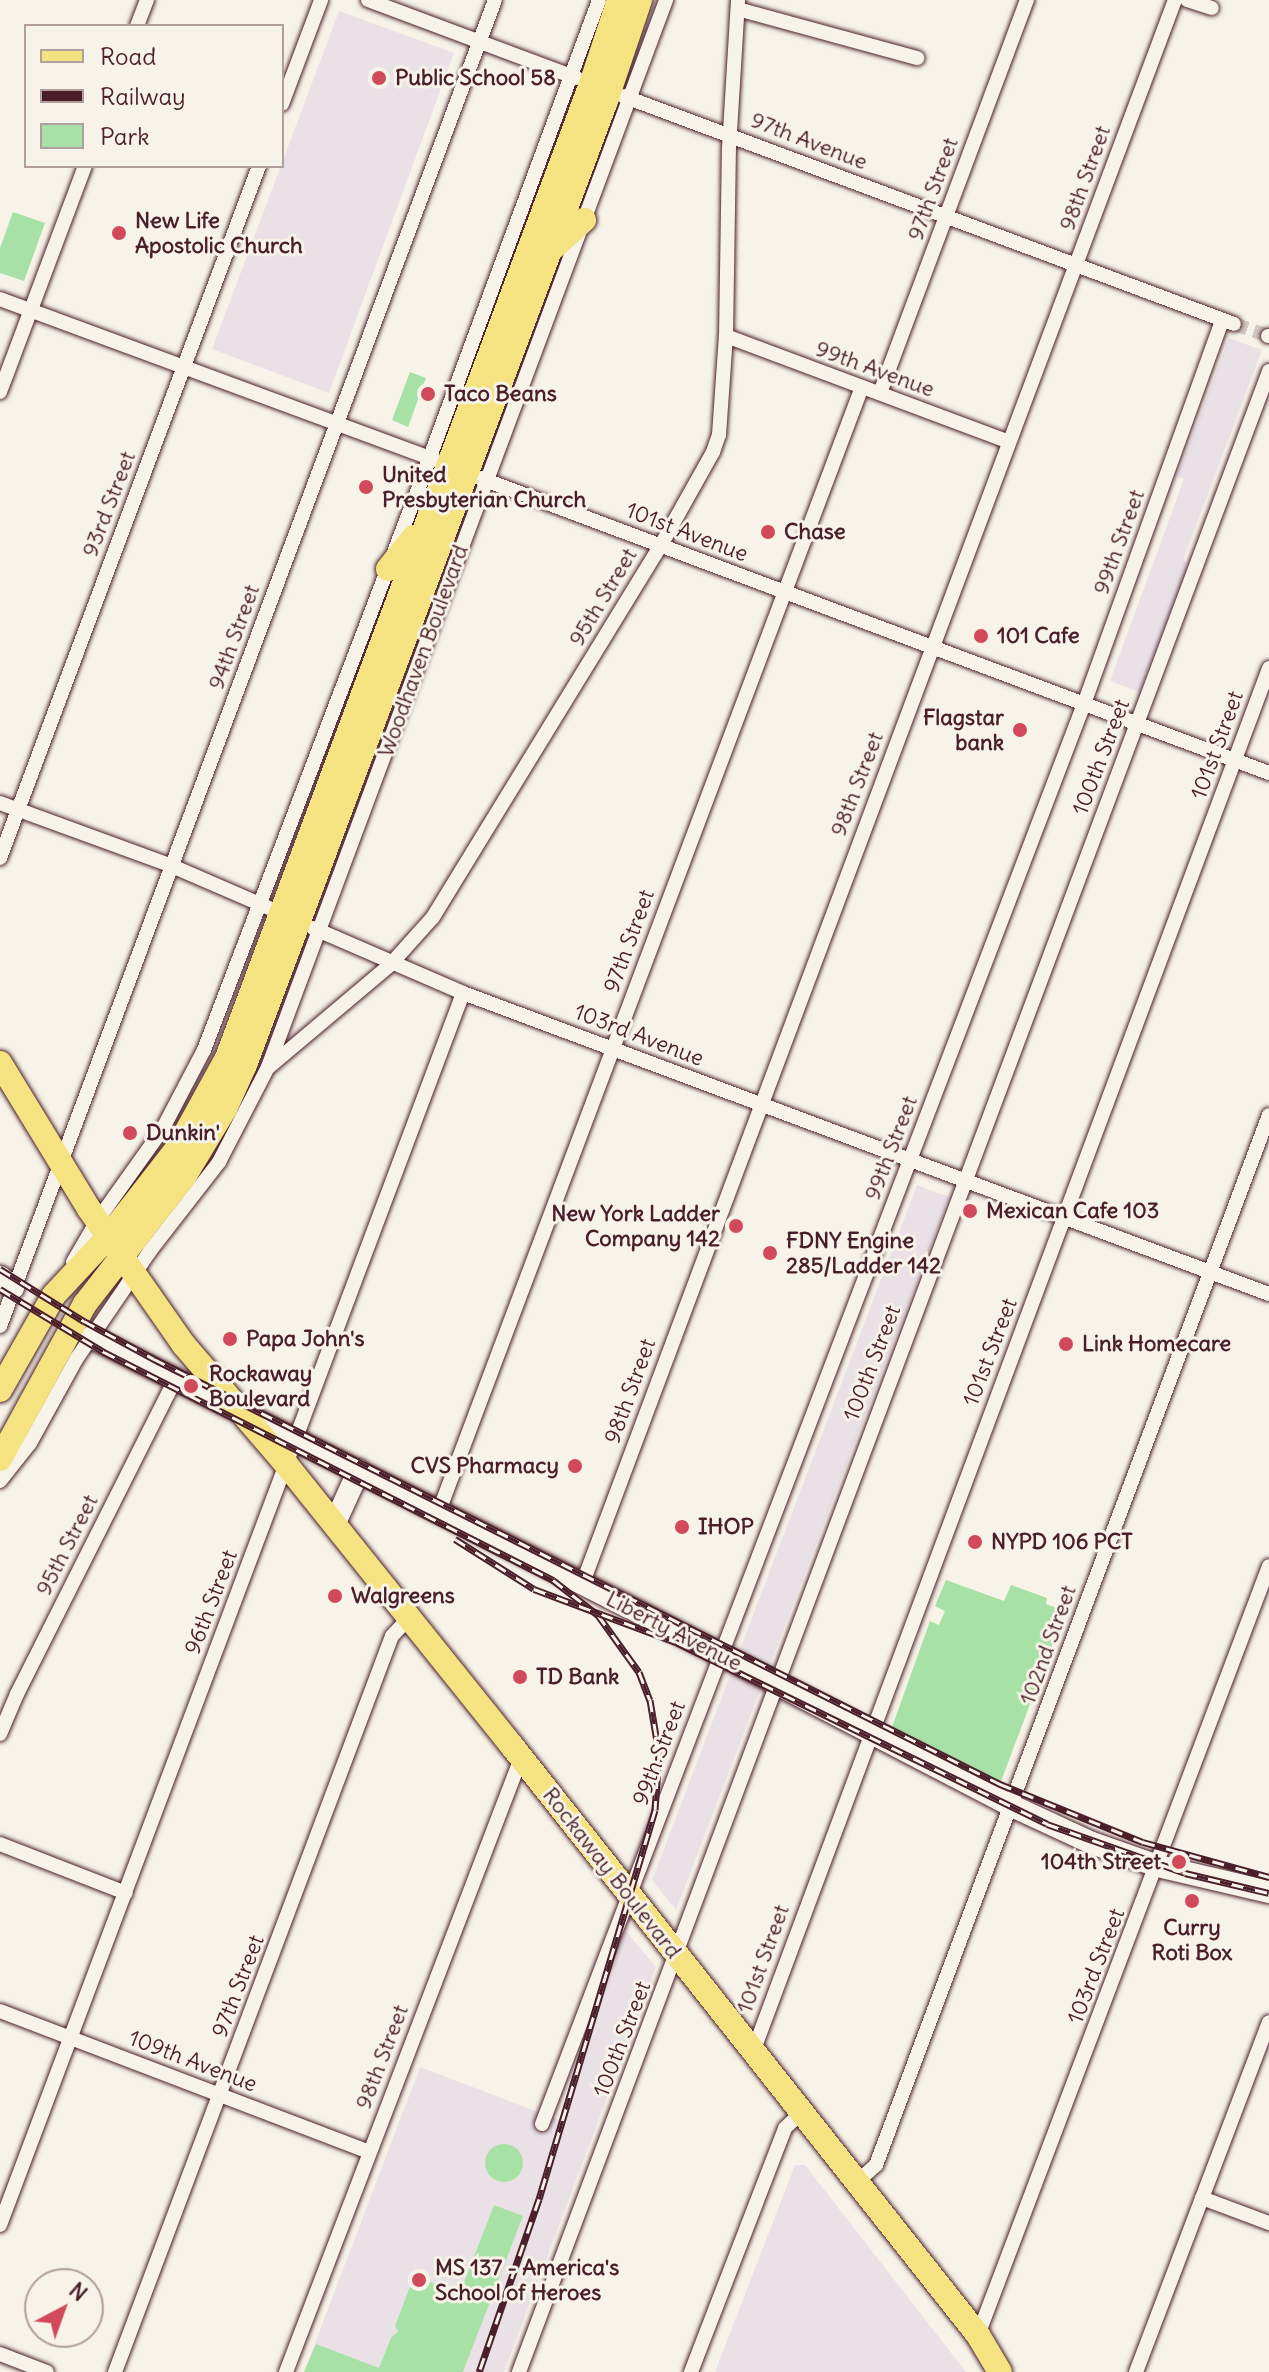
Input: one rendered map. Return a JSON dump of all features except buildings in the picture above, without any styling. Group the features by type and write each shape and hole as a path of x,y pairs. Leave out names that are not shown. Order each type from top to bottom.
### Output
{"main road":[{"name":"Woodhaven Boulevard","path":"108,1238 184,1177 225,1109 426,523 458,469 551,250 601,88 619,0"},
{"name":"Woodhaven Boulevard","path":"290,918 601,88 640,0"},
{"path":"551,250 584,220"},
{"path":"388,569 426,523"},
{"name":"Rockaway Boulevard","path":"0,1063 134,1277 857,2182 978,2335 1000,2372"},
{"path":"0,1390 54,1295 108,1238"},
{"path":"0,1459 85,1304 108,1238"}],"street":[{"path":"138,24 147,0"},
{"path":"284,99 321,0"},
{"name":"97th Avenue","path":"368,0 1228,322"},
{"name":"94th Street","path":"0,1326 7,1283 61,1162 495,0"},
{"name":"Woodhaven Boulevard","path":"0,1481 30,1443 91,1337 219,1162 268,1067 290,918 388,569 458,469 584,220 601,88 599,0"},
{"name":"Woodhaven Boulevard","path":"601,88 666,0"},
{"name":"97th Street","path":"880,393 1027,0"},
{"name":"98th Street","path":"582,1585 1175,0"},
{"path":"1187,0 1212,8"},
{"path":"738,5 917,58"},
{"name":"95th Street","path":"268,1067 417,939 448,895 661,545 719,435 726,336 730,134 738,5"},
{"path":"0,392 84,168"},
{"name":"93rd Street","path":"0,858 258,168"},
{"name":"101st Avenue","path":"0,299 1269,773"},
{"name":"99th Street","path":"542,2124 1228,322"},
{"name":"99th Avenue","path":"726,336 1009,442"},
{"name":"100th Street","path":"519,2372 677,1956 775,1682 1269,371"},
{"name":"97th Street","path":"439,1511 782,591 862,387"},
{"name":"101st Street","path":"753,2052 1269,668"},
{"name":"103rd Avenue","path":"0,803 172,866 390,965 1269,1294"},
{"name":"Woodhaven Boulevard","path":"108,1238 204,1050 290,918"},
{"name":"96th Street","path":"0,2225 7,2187 70,2038 126,1893 463,993"},
{"name":"102nd Street","path":"857,2182 876,2165 1269,1115"},
{"name":"Liberty Avenue","path":"91,1337 296,1437 1012,1806 1092,1843 1158,1866 1269,1892"},
{"name":"95th Street","path":"0,1734 17,1694 176,1378"},
{"path":"334,1525 359,1470"},
{"name":"103rd Street","path":"978,2335 1269,1566"},
{"name":"97th Street","path":"115,2372 392,1636 408,1619"},
{"name":"98th Street","path":"286,2372 521,1758"},
{"path":"0,1844 126,1893"},
{"name":"109th Avenue","path":"0,2011 369,2152"},
{"path":"1136,2372 1269,2022"},
{"path":"691,2372 785,2128 801,2113"},
{"path":"1202,2198 1269,2223"},
{"path":"0,2354 47,2372"}],"shaded area":[{"path":"339,11 454,53 329,393 212,349 280,168 284,168 284,157"},
{"path":"1229,338 1262,350 1183,560 1189,563 1139,692 1110,681 1184,479 1177,476"},
{"path":"917,1185 949,1197 676,1910 652,1880"},
{"name":"MS 137 - America's School of Heroes","path":"626,1931 656,1967 504,2372 304,2372 420,2067 559,2120"},
{"path":"795,2165 805,2165 966,2372 715,2372"}],"green space":[{"path":"13,212 45,223 24,281 0,273 0,248"},
{"path":"410,372 426,378 408,427 392,420"},
{"path":"946,1580 1004,1601 1011,1585 1047,1598 1046,1604 1065,1611 1000,1784 891,1730 930,1621 939,1625 945,1611 935,1606"},
{"path":"504,2144 518,2149 523,2163 518,2177 504,2182 490,2177 485,2163 490,2149"},
{"path":"494,2205 523,2216 463,2372 304,2372 316,2344 379,2368 391,2338 398,2331 395,2326 414,2276 460,2293"}],"tunnel":[{"path":"1234,324 1268,336"}],"railway":[{"path":"0,1269 84,1321 154,1359 1000,1784 1143,1842 1269,1877"},
{"path":"0,1289 104,1352 553,1580 598,1615 639,1672 650,1700 659,1753 655,1810 539,2199 479,2372"},
{"path":"455,1539 534,1589 676,1642 1047,1824 1185,1873 1269,1893"}],"place":[{"name":"Public School 58","path":"379,78"},
{"name":"New Life Apostolic Church","path":"119,233"},
{"name":"Taco Beans","path":"428,394"},
{"name":"United Presbyterian Church","path":"366,487"},
{"name":"Chase","path":"768,532"},
{"name":"101 Cafe","path":"981,636"},
{"name":"Flagstar bank","path":"1020,730"},
{"name":"Dunkin'","path":"130,1133"},
{"name":"Mexican Cafe 103","path":"970,1211"},
{"name":"New York Ladder Company 142","path":"736,1226"},
{"name":"FDNY Engine 285/Ladder 142","path":"770,1253"},
{"name":"Papa John's","path":"230,1339"},
{"name":"Link Homecare","path":"1066,1344"},
{"name":"Rockaway Boulevard","path":"191,1386"},
{"name":"CVS Pharmacy","path":"575,1466"},
{"name":"IHOP","path":"682,1527"},
{"name":"NYPD 106 PCT","path":"975,1542"},
{"name":"Walgreens","path":"335,1596"},
{"name":"TD Bank","path":"520,1677"},
{"name":"104th Street","path":"1179,1862"},
{"name":"Curry Roti Box","path":"1192,1901"},
{"name":"MS 137 - America's School of Heroes","path":"419,2280"}]}
